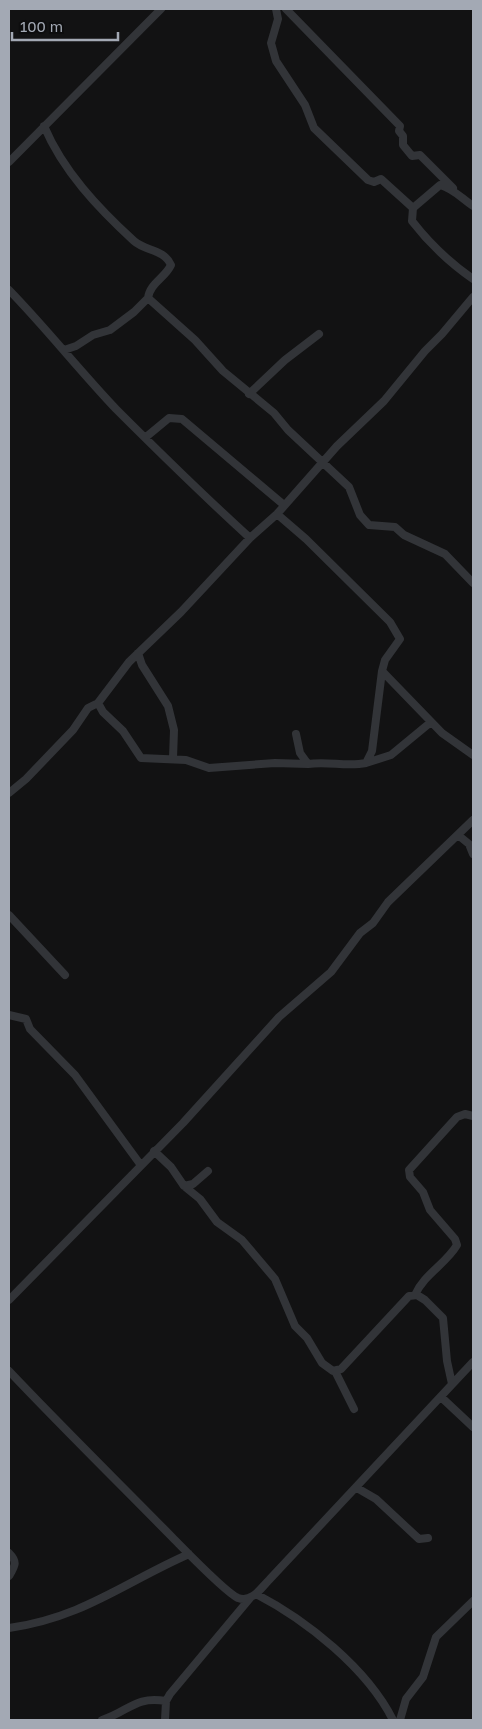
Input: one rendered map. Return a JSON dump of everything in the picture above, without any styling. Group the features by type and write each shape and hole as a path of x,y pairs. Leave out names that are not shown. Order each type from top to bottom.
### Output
{"street":[{"path":"9,162 161,9"},
{"path":"276,9 278,19 271,43 276,61 305,105 314,128 368,180 374,182 381,179 413,208"},
{"path":"286,9 400,126 404,148 412,156 420,155 458,195 473,206"},
{"path":"44,126 68,168 99,208 142,248 160,253 168,258 171,265 152,286 148,298 119,325 93,335 76,346 64,350"},
{"path":"453,188 440,185 413,208 412,220 421,233 456,268 473,279"},
{"path":"9,290 116,408 215,508 250,538"},
{"path":"9,793 73,730 88,708 98,703 124,668 138,653 181,612 250,538 277,514 323,462 384,401 425,350 442,334 473,296"},
{"path":"148,298 249,394 274,413 349,487 360,515 369,525 395,528 445,554 473,583"},
{"path":"249,394 285,360 318,334"},
{"path":"146,437 169,418 182,419 284,505"},
{"path":"277,514 372,603 399,635 400,639 385,660 382,671 372,751 366,763"},
{"path":"138,653 142,665 168,706 174,730 173,758"},
{"path":"382,671 442,733 473,755"},
{"path":"98,703 103,712 123,731 140,757 173,758 192,761 209,768 321,762 353,766 391,755 431,722"},
{"path":"296,734 300,753 308,764"},
{"path":"9,1300 140,1164 196,1109 279,1017 331,972 360,933 373,923 388,902 473,820"},
{"path":"458,835 470,844 473,854"},
{"path":"9,915 65,974"},
{"path":"9,1015 26,1019 30,1030 75,1075 140,1164"},
{"path":"415,1295 421,1282 453,1251 457,1244 430,1210 423,1192 410,1177 408,1170 457,1117 465,1114 473,1116"},
{"path":"154,1151 171,1167 184,1186 200,1199 216,1222 242,1240 275,1279 295,1326 307,1338 322,1363 335,1371 354,1408"},
{"path":"184,1186 193,1184 208,1170"},
{"path":"335,1371 341,1369 408,1296 415,1295 425,1300 443,1318 447,1361 452,1384"},
{"path":"165,1720 166,1702 175,1686 254,1596 473,1362"},
{"path":"9,1371 189,1554 230,1592 238,1598 254,1596 286,1611 322,1638 370,1685 393,1720"},
{"path":"441,1397 473,1427"},
{"path":"357,1488 376,1499 419,1539 428,1538"},
{"path":"9,1553 16,1564 9,1576"},
{"path":"9,1628 57,1619 118,1592 189,1554"},
{"path":"400,1720 406,1699 423,1677 436,1636 473,1601"},
{"path":"102,1720 116,1716 143,1700 166,1702"}]}
